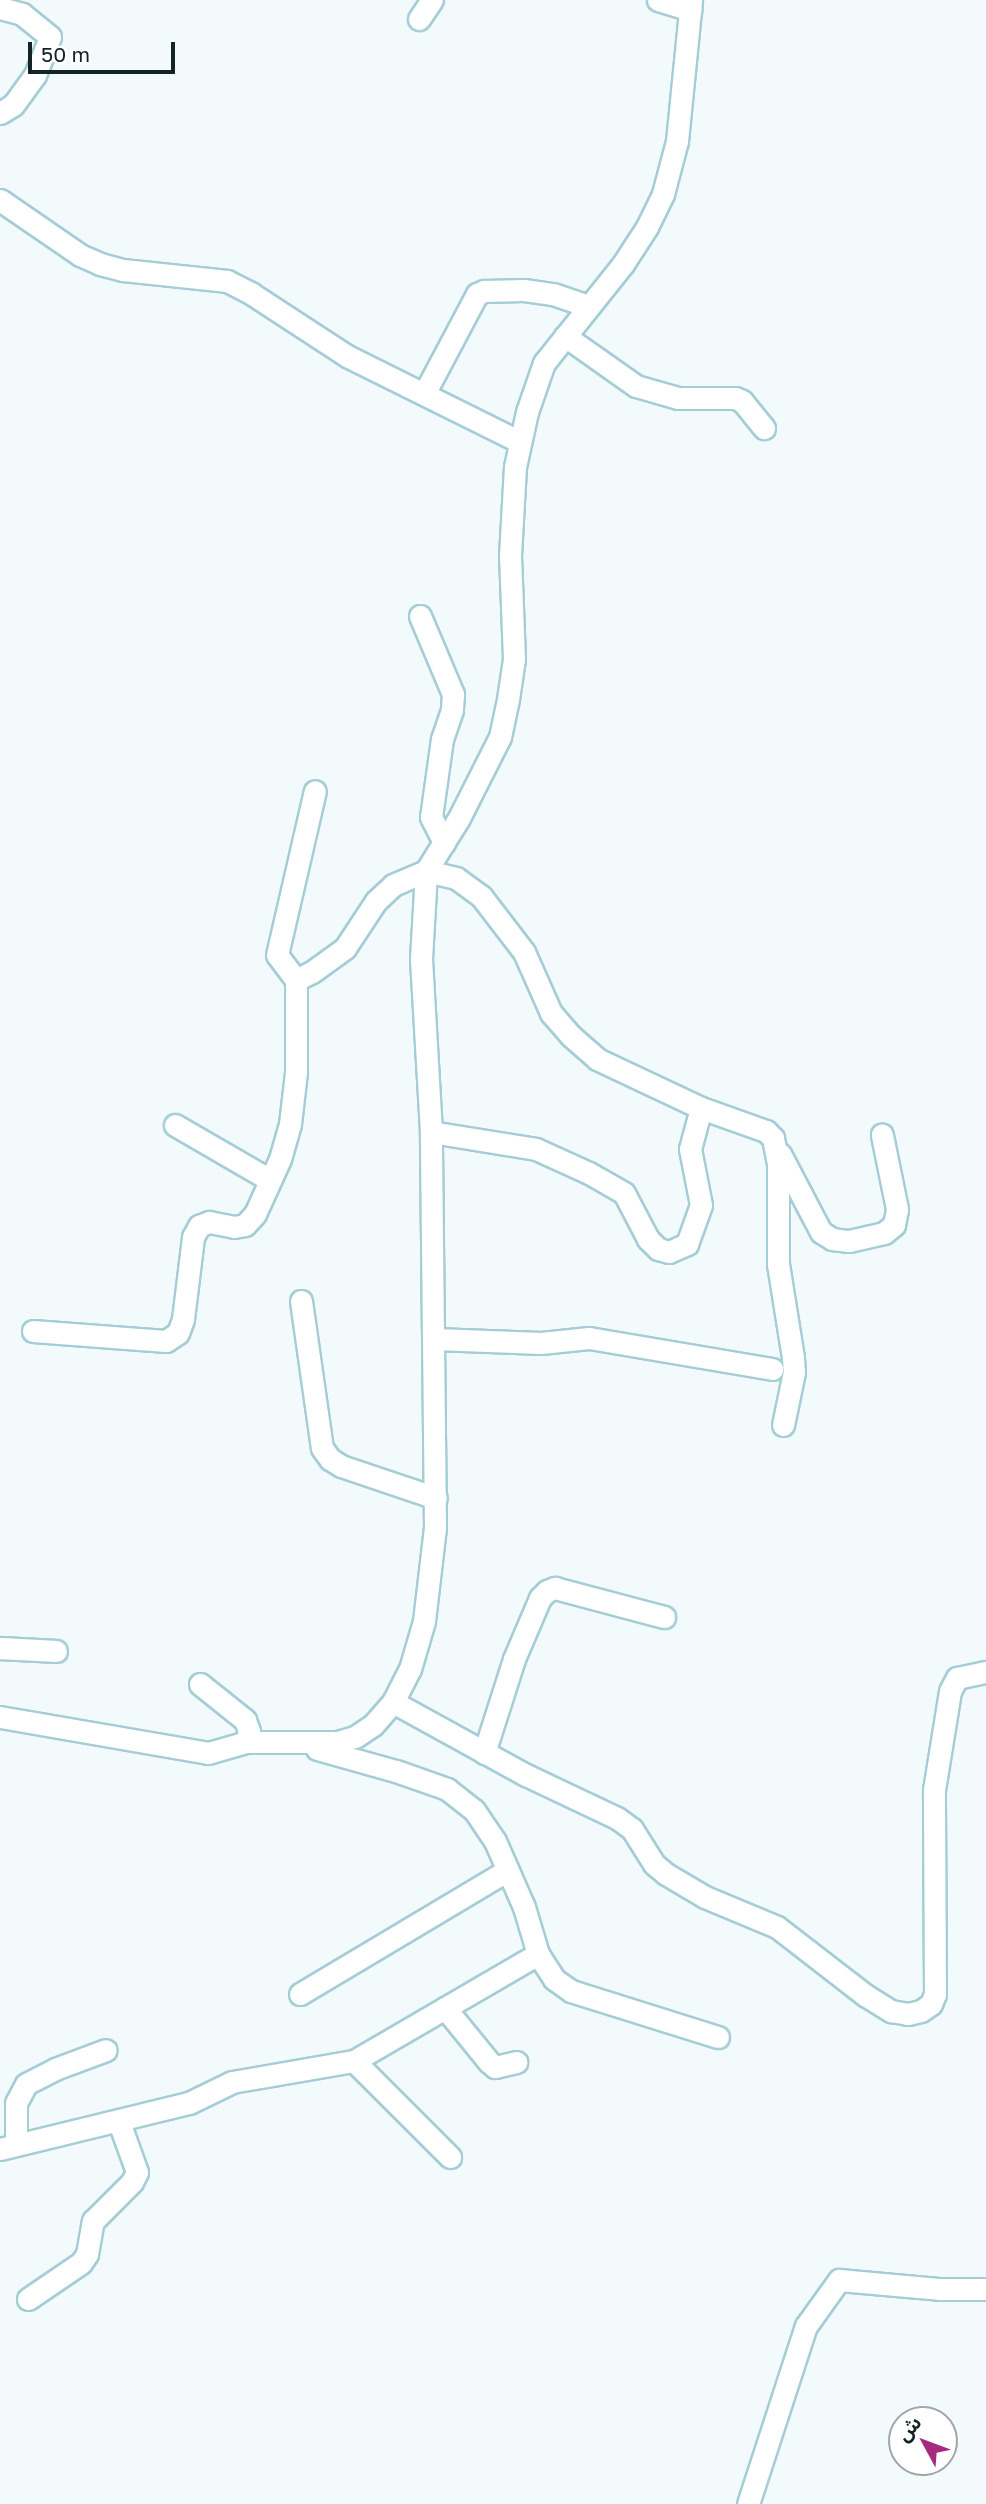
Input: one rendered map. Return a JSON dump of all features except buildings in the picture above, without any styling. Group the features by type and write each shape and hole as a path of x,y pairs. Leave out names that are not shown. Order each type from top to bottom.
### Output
{"street":[{"path":"419,19 432,0"},
{"path":"0,1717 208,1753 246,1742 337,1742 355,1737 373,1725 393,1702 410,1669 424,1621 434,1542 436,1498 431,1132 421,959 426,872 500,737 514,659 510,556 515,467 527,412 544,363 623,264 647,227 663,194 677,141 690,5 658,0"},
{"path":"0,8 22,14 50,37 36,75 13,105 0,113"},
{"path":"0,201 80,255 100,264 123,270 227,281 347,356 520,442"},
{"path":"424,394 477,294 495,290 553,293 588,306"},
{"path":"565,336 636,386 678,398 735,398 742,401 764,428"},
{"path":"421,616 453,694 452,710 442,739 431,817 444,843"},
{"path":"33,1331 166,1341 177,1333 183,1319 193,1237 199,1226 209,1222 234,1227 245,1225 255,1214 290,1124 296,1072 296,980 277,955 315,791"},
{"path":"296,980 313,972 345,948 376,901 393,885 426,872 456,878 481,896 524,951 551,1013 585,1049 597,1059 701,1108 766,1130 821,1232 832,1239 849,1241 884,1233 894,1225 897,1209 882,1135"},
{"path":"431,1132 536,1149 589,1173 624,1193 648,1239 659,1249 669,1252 687,1244 701,1205 690,1149 701,1108"},
{"path":"176,1125 270,1180"},
{"path":"776,1146 777,1257 793,1358 783,1425"},
{"path":"301,1301 322,1448 330,1459 341,1466 436,1498"},
{"path":"435,1339 541,1343 589,1338 772,1369"},
{"path":"484,1753 514,1659 540,1598 547,1591 555,1588 664,1617"},
{"path":"0,1648 56,1651"},
{"path":"393,1702 484,1753 617,1818 632,1829 654,1864 666,1874 705,1897 777,1927 865,1995 891,2011 908,2014 921,2011 931,2004 934,1994 934,1790 950,1691 957,1678 986,1672"},
{"path":"200,1685 245,1720 249,1731 246,1742"},
{"path":"298,1743 396,1771 447,1789 474,1810 495,1841 538,1954 554,1979 571,1991 718,2037"},
{"path":"300,1994 508,1870"},
{"path":"106,2050 55,2069 26,2084 16,2103 8,2147 189,2104 232,2082 354,2061 538,1954"},
{"path":"444,2008 495,2067 516,2062"},
{"path":"354,2061 450,2157"},
{"path":"28,2299 81,2263 87,2254 93,2221 132,2182 137,2172 119,2122"},
{"path":"748,2504 806,2326 839,2280 939,2289 986,2288"}]}
